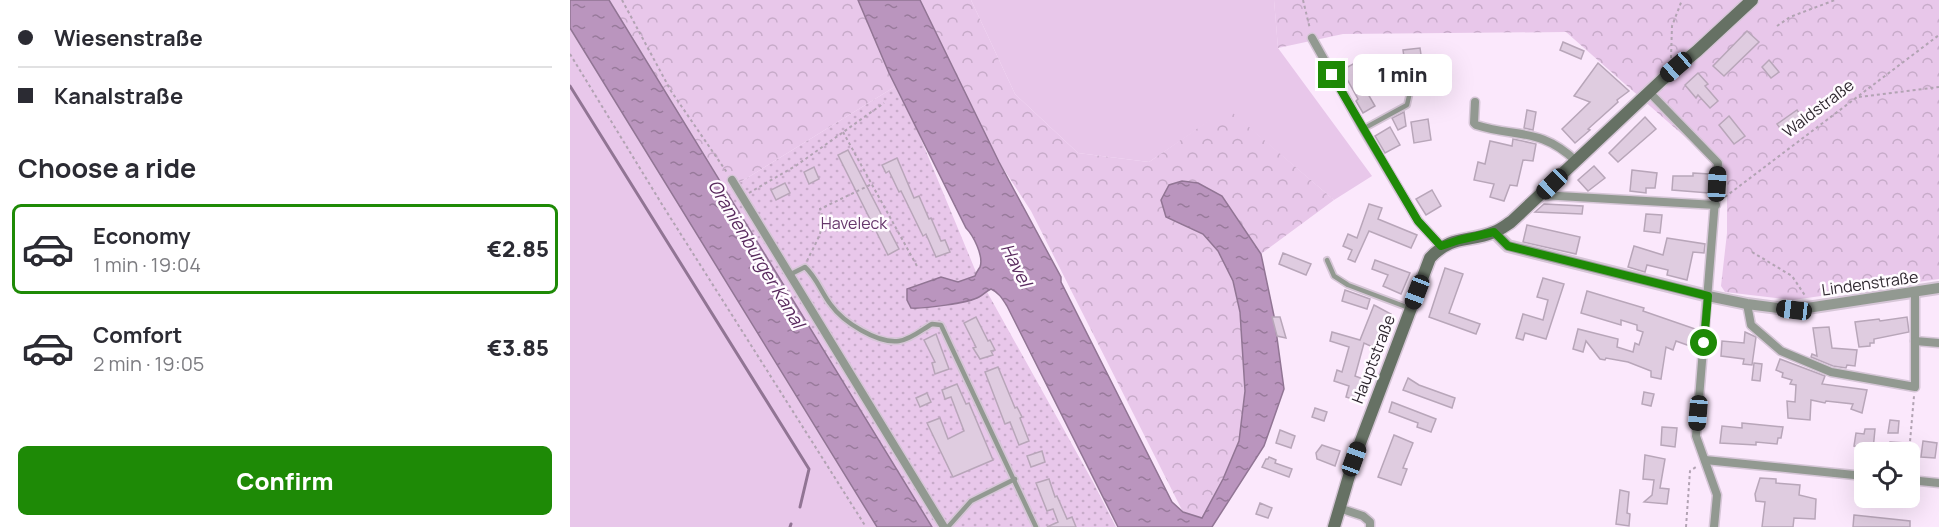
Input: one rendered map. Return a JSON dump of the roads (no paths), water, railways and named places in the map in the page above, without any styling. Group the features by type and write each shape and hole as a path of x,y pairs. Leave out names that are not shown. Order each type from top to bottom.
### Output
{"main road":[{"path":"1441,246 1494,232 1511,222 1649,92 1752,0"},
{"name":"Hauptstraße","path":"1334,527 1354,459 1430,258 1441,246"}],"street":[{"path":"1312,38 1418,221 1441,246"},
{"path":"1649,92 1718,163 1696,436 1717,495 1714,527"},
{"path":"1475,102 1474,123 1476,125 1540,137 1565,150 1576,161"},
{"path":"732,180 946,527"},
{"path":"1541,195 1716,205"},
{"name":"Lindenstraße","path":"1494,232 1508,246 1708,296 1794,310 1939,288"},
{"path":"1747,304 1751,325 1781,351 1831,372 1915,387 1916,292"},
{"path":"1915,341 1939,343"},
{"path":"1705,460 1854,475"},
{"path":"1920,481 1939,483"},
{"path":"1339,508 1363,516 1370,522 1370,527"}],"lane":[{"path":"1363,129 1407,105 1413,79"},
{"path":"1327,260 1334,276 1347,285 1411,309"},
{"path":"791,274 805,267 815,276 832,306 857,328 881,340 900,341 932,324 940,325 1036,527"},
{"path":"946,527 971,501 1015,479"}],"water":[{"name":"Oranienburger Kanal","path":"570,0 609,0 932,527 877,527 570,28"},
{"name":"Havel","path":"858,0 920,0 999,162 1061,277 1061,282 1172,502 1183,512 1202,518 1223,479 1239,441 1245,391 1240,312 1233,281 1218,251 1203,234 1166,217 1161,200 1169,185 1182,181 1198,183 1222,196 1261,254 1274,316 1284,389 1264,446 1212,527 1118,527 1007,306 996,292 991,289 974,299 935,307 911,308 907,300 907,289 941,277 958,282 975,276 981,262 975,241 966,228 889,73"}],"waterway":[{"path":"570,86 809,469 800,507"}],"park label":[{"name":"Haveleck","path":"854,223"}]}
